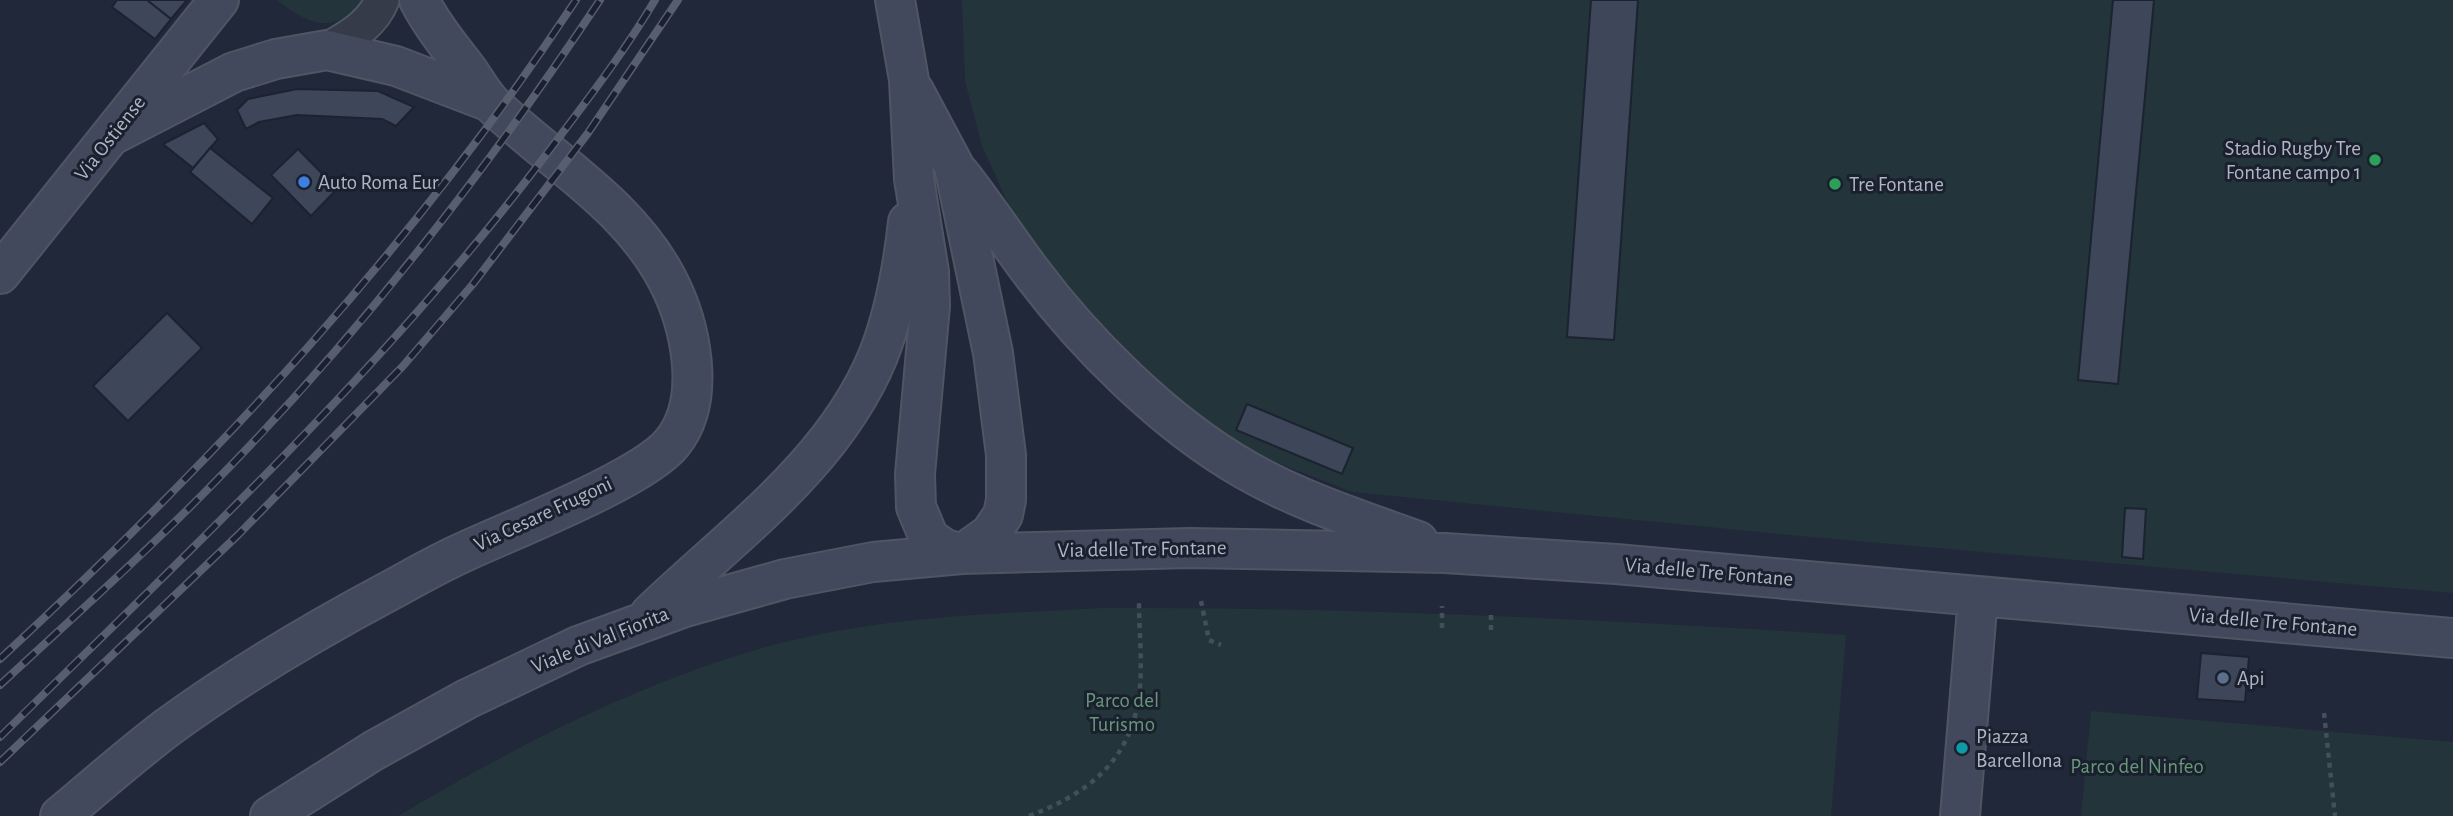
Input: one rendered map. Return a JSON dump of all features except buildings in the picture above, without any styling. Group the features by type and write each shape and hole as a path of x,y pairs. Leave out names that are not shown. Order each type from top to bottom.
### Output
{"main road":[{"name":"Via Ostiense","path":"0,274 219,0"},
{"path":"419,0 443,40 490,102"},
{"name":"Via delle Tre Fontane","path":"895,0 908,80 914,179 926,249 930,306 915,474 916,507 929,538 945,549 962,554 1177,548 1446,553 2453,638"},
{"path":"112,135 234,72 276,59 327,50 396,66 490,102"},
{"name":"Via delle Tre Fontane","path":"908,80 954,166 993,353 1006,467 1003,515 990,534 962,554"},
{"name":"Via Cesare Frugoni","path":"60,816 168,727 275,657 459,554 632,472 674,441 686,413 692,360 683,316 663,273 637,232 612,206 490,102"},
{"path":"954,166 1060,308 1149,398 1191,433 1244,469 1287,492 1446,553"},
{"path":"641,623 799,476 845,417 868,377 889,327 903,267 914,179"},
{"name":"Viale di Val Fiorita","path":"270,816 373,751 467,699 578,646 704,601 785,579 873,562 962,554"},
{"path":"1960,816 1978,596"}],"street":[{"path":"327,50 360,29 372,18 382,0"}],"path":[{"path":"1201,601 1209,640 1221,645"},
{"path":"1028,816 1064,803 1087,789 1109,768 1122,747 1139,696 1139,603"},
{"path":"1442,606 1442,628"},
{"path":"1491,614 1491,630"},
{"path":"2324,713 2334,816"}],"green space":[{"path":"277,0 362,0 342,19 321,23 299,15"},
{"path":"962,0 2453,0 2453,593 1789,535 1352,492 1278,463 1207,428 1150,379 1069,297 1014,217 982,146 965,81"},
{"name":"Parco del Turismo","path":"1103,608 1475,615 1846,635 1831,816 398,816 526,744 614,702 705,666 752,651 882,624 970,615"},
{"name":"Parco del Ninfeo","path":"2091,711 2453,742 2453,816 2081,816"}],"railway":[{"path":"0,659 158,507 308,347 448,179 514,91 576,0"},
{"path":"0,685 179,518 259,436 364,318 463,194 556,66 600,0"},
{"path":"0,737 282,458 416,313 542,160 615,62 655,0"},
{"path":"0,762 238,535 403,366 473,284 588,133 678,0"}],"place":[{"name":"Stadio Rugby Tre Fontane campo 1","path":"2375,160"},
{"name":"Auto Roma Eur","path":"304,182"},
{"name":"Tre Fontane","path":"1835,184"},
{"name":"Api","path":"2223,678"},
{"name":"Piazza Barcellona","path":"1962,748"}]}
